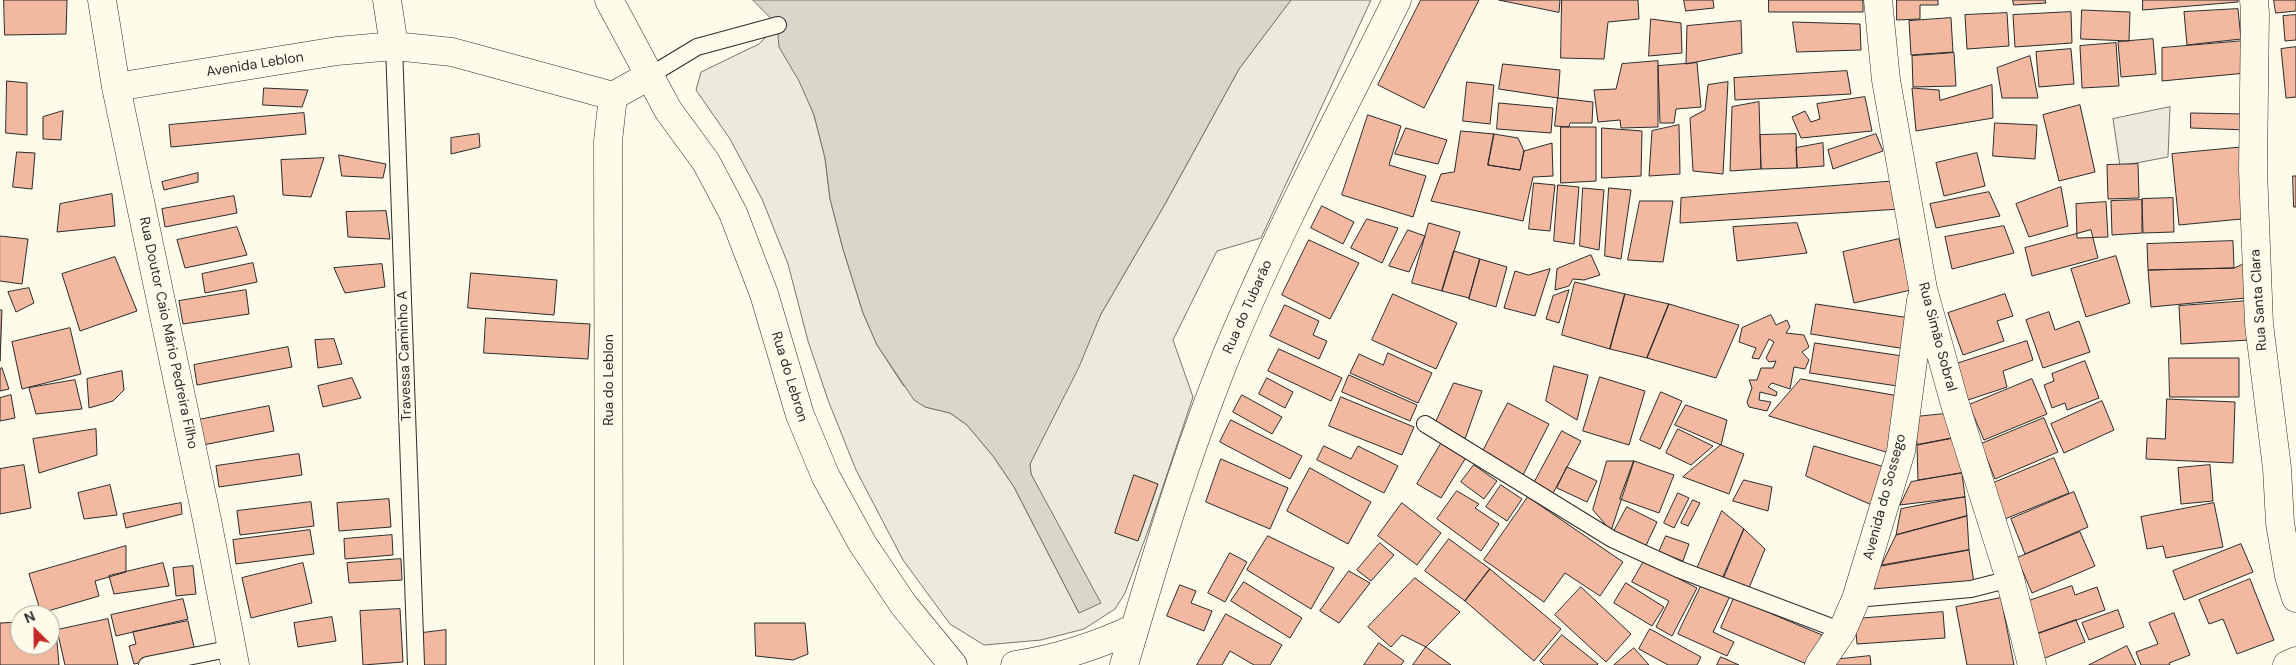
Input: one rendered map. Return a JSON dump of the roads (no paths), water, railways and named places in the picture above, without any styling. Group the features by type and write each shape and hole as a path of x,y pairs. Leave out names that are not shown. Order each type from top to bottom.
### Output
{"street":[{"name":"Rua Doutor Caio Mário Pedreira Filho","path":"102,0 116,87 234,656"},
{"path":"387,0 394,46 452,52 613,96 649,76"},
{"name":"Rua do Lebron","path":"609,0 668,110 706,162 733,213 764,294 800,415 826,477 862,543 903,604 953,665"},
{"name":"Rua do Tubarão","path":"1124,665 1173,504 1227,354 1284,226 1397,0"},
{"name":"Rua Simão Sobral","path":"1878,0 1886,80 1923,289 1954,401 2010,579 2032,665"},
{"name":"Rua Santa Clara","path":"2254,0 2256,13 2253,170 2258,324 2277,468 2280,523 2296,598"},
{"name":"Avenida Leblon","path":"116,87 337,51 394,46"},
{"name":"Rua do Leblon","path":"608,665 610,415 608,141 613,96"},
{"name":"Avenida do Sossego","path":"1819,665 1842,630 1856,599 1901,451 1923,289"},
{"path":"1015,665 1044,661 1093,647 1135,628"},
{"path":"2287,665 2296,661"}],"lane":[{"path":"649,76 698,47 778,25"},
{"name":"Travessa Caminho A","path":"394,46 416,665"},
{"path":"1425,424 1612,538 1678,569 1842,630"},
{"path":"1856,599 1971,589 2010,579"},
{"path":"147,665 234,656"}]}
